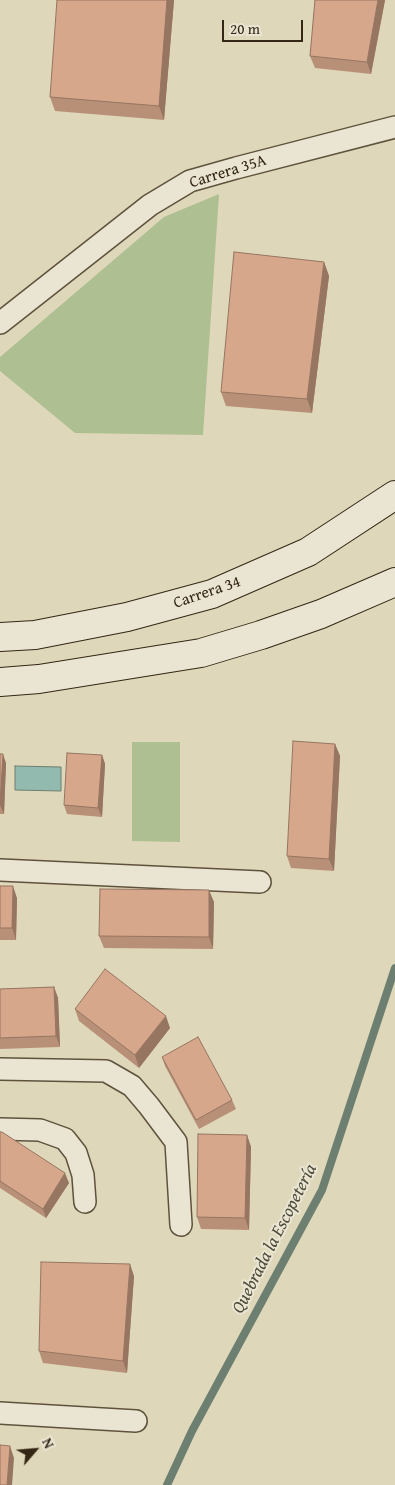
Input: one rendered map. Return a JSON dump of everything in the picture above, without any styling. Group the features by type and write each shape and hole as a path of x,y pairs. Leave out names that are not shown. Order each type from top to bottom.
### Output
{"street":[{"name":"Carrera 35A","path":"0,323 150,205 190,181 395,127"},
{"name":"Carrera 34","path":"0,637 34,635 128,617 212,594 308,552 395,495"},
{"path":"0,682 39,679 200,653 261,635 321,614 395,582"},
{"path":"0,870 260,882"},
{"path":"0,1068 106,1071 132,1086 176,1142 181,1225"},
{"path":"0,1129 40,1130 65,1139 76,1153 83,1175 85,1202"},
{"path":"0,1413 136,1420"}],"green space":[{"path":"219,194 203,435 75,433 0,371 0,357 164,217"},
{"path":"132,742 180,742 180,842 132,841"}],"water":[{"path":"15,766 61,767 61,791 15,790"}],"building":[{"path":"57,0 167,0 159,106 50,97"},
{"path":"315,0 378,0 367,62 310,56"},
{"path":"234,252 324,262 307,399 221,392"},
{"path":"293,741 335,744 329,859 287,856"},
{"path":"67,753 102,755 98,808 64,805"},
{"path":"0,754 3,754 0,805"},
{"path":"0,886 13,886 12,928 0,928"},
{"path":"100,889 209,890 209,937 99,936"},
{"path":"105,969 166,1016 135,1055 75,1009"},
{"path":"54,987 56,1036 0,1038 0,989"},
{"path":"198,1037 232,1100 196,1120 162,1057"},
{"path":"0,1132 65,1173 43,1209 0,1181"},
{"path":"198,1134 247,1135 245,1218 197,1217"},
{"path":"41,1262 130,1264 123,1361 39,1351"},
{"path":"0,1445 10,1446 7,1485 0,1485"}],"waterway":[{"name":"Quebrada la Escopetería","path":"167,1485 192,1431 322,1190 395,968"}]}
